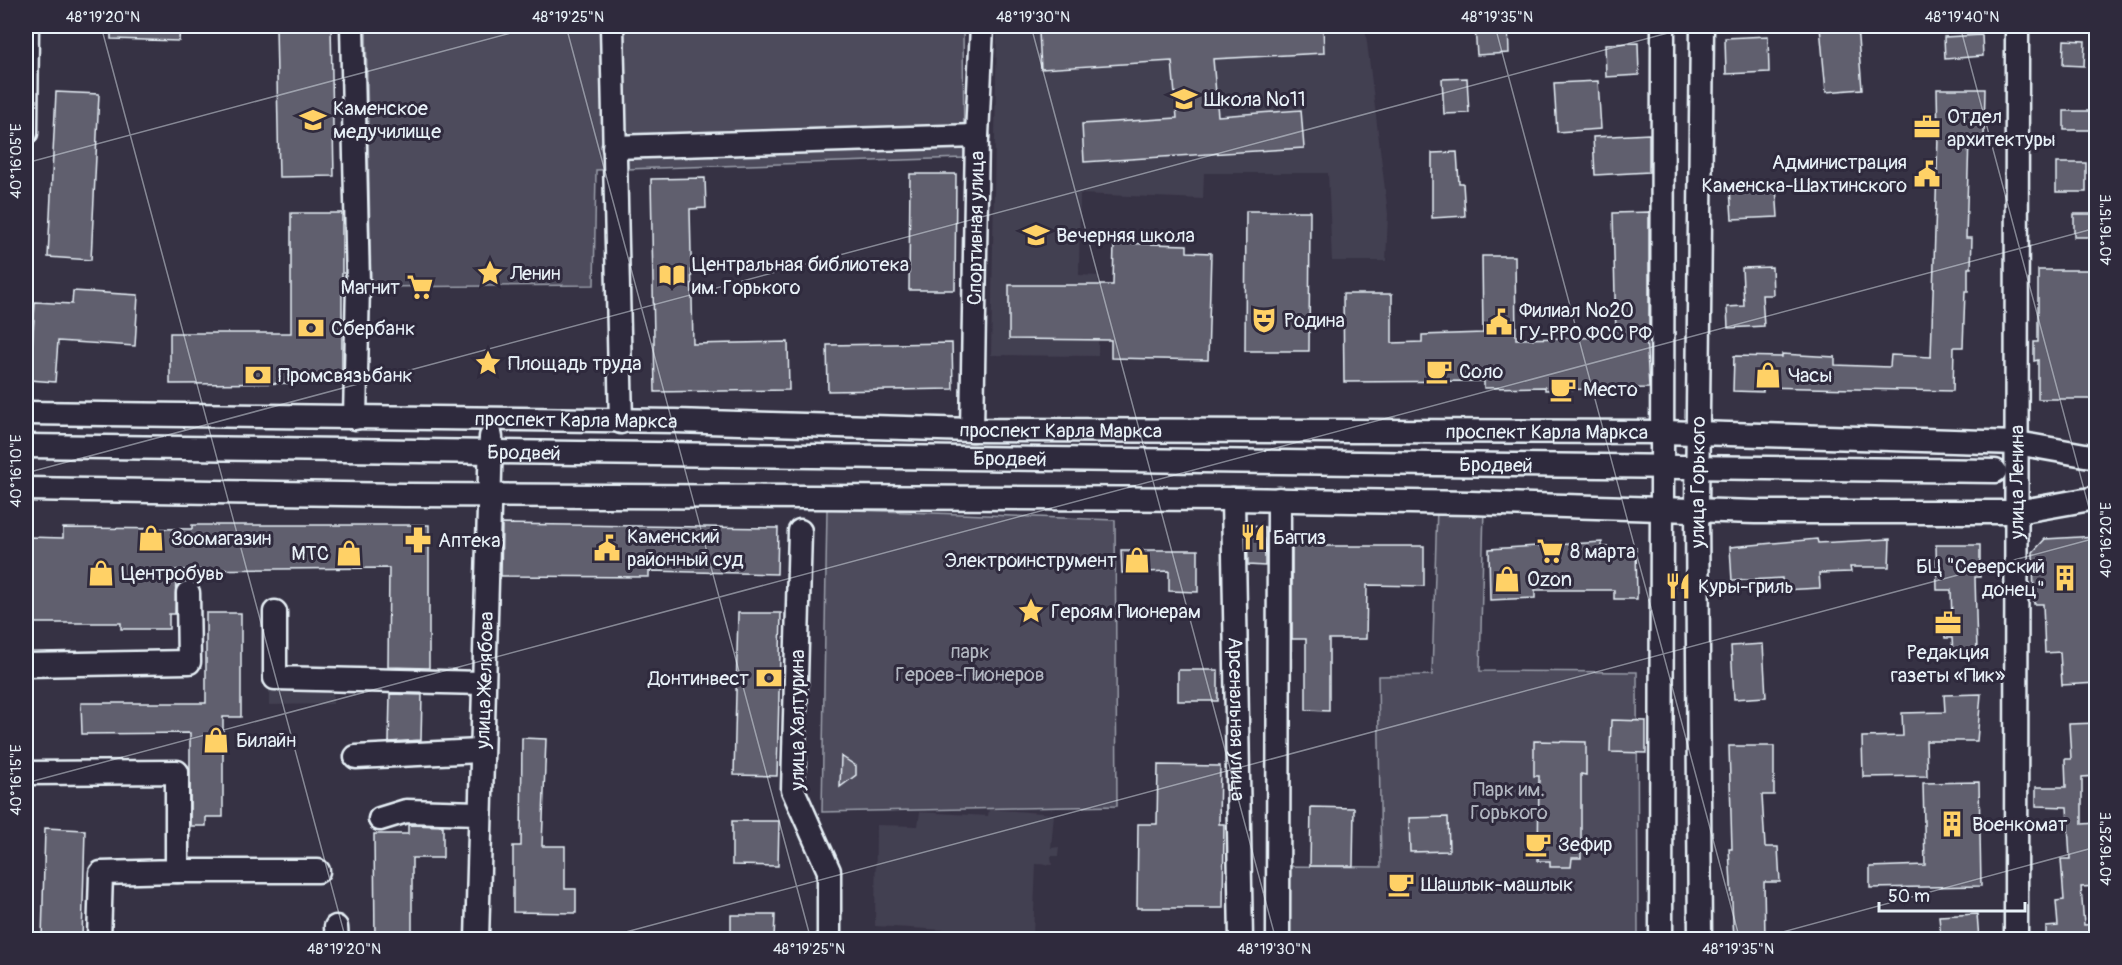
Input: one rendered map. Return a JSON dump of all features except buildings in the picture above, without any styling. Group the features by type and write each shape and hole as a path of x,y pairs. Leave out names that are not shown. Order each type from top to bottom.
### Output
{"street":[{"path":"26,133 27,26"},
{"path":"352,26 358,285 355,418"},
{"path":"612,26 621,422"},
{"name":"Спортивная улица","path":"972,430 977,136 982,26"},
{"name":"улица Горького","path":"1662,939 1663,26"},
{"name":"улица Горького","path":"1700,939 1697,510 1702,26"},
{"name":"улица Ленина","path":"2016,939 2017,26"},
{"path":"614,147 977,136"},
{"name":"проспект Карла Маркса","path":"26,413 490,421 675,421 972,430 1663,432 2017,443 2097,457"},
{"name":"улица Желябова","path":"477,939 480,751 492,452 490,421"},
{"name":"Бродвей","path":"26,446 1995,471"},
{"path":"26,489 490,495 1279,499 1755,512 2017,512 2097,498"},
{"name":"Арсенальная улица","path":"1233,499 1241,939"},
{"name":"Арсенальная улица","path":"1278,939 1279,499"},
{"name":"улица Халтурина","path":"800,531 793,790 829,872 830,939"},
{"path":"26,664 189,662 188,593"},
{"path":"275,612 275,678 483,683"},
{"path":"356,757 480,751"},
{"path":"26,773 177,772 177,872"},
{"path":"380,819 406,811 479,813"},
{"path":"99,939 101,873 318,871"}],"shaded area":[{"name":"Школа №11","path":"997,26 1365,26 1388,214 1386,261 1332,261 1328,173 1204,173 1203,199 1080,194 1079,275 1099,276 1098,356 991,355"},
{"path":"269,686 333,686 333,704 269,705"},
{"path":"989,809 1054,814 1051,848 1059,847 1058,856 1051,856 1052,865 1036,864 1033,935 875,926 876,825 918,826 920,812 988,816"}],"green space":[{"path":"366,26 963,26 964,158 596,170 594,285 371,287"},
{"name":"Парк им. Горького","path":"1437,506 1484,507 1480,671 1637,672 1638,939 1278,940 1278,866 1381,867 1378,676 1432,675"},
{"name":"парк Героев-Пионеров","path":"827,509 1115,520 1117,806 822,812"}],"place":[{"name":"Школа №11","path":"1184,99"},
{"name":"Каменское медучилище","path":"313,120"},
{"name":"Отдел архитектуры","path":"1927,127"},
{"name":"Администрация Каменска-Шахтинского","path":"1927,174"},
{"name":"Вечерняя школа","path":"1036,235"},
{"name":"Ленин","path":"490,273"},
{"name":"Центральная библиотека им. Горького","path":"672,275"},
{"name":"Магнит","path":"420,287"},
{"name":"Родина","path":"1264,320"},
{"name":"Филиал №20 ГУ-РРО ФСС РФ","path":"1499,322"},
{"name":"Сбербанк","path":"311,328"},
{"name":"Площадь труда","path":"488,363"},
{"name":"Соло","path":"1439,371"},
{"name":"Промсвязьбанк","path":"258,375"},
{"name":"Часы","path":"1768,375"},
{"name":"Место","path":"1563,389"},
{"name":"Баггиз","path":"1253,537"},
{"name":"Зоомагазин","path":"151,538"},
{"name":"Аптека","path":"418,540"},
{"name":"Каменский районный суд","path":"607,548"},
{"name":"8 марта","path":"1550,551"},
{"name":"МТС","path":"349,553"},
{"name":"Электроинструмент","path":"1137,560"},
{"name":"Центробувь","path":"101,573"},
{"name":"БЦ \"Северский донец\"","path":"2065,578"},
{"name":"Ozon","path":"1507,579"},
{"name":"Куры-гриль","path":"1678,586"},
{"name":"Героям Пионерам","path":"1031,611"},
{"name":"Редакция газеты «Пик»","path":"1948,623"},
{"name":"Донтинвест","path":"769,678"},
{"name":"Билайн","path":"216,740"},
{"name":"Военкомат","path":"1952,824"},
{"name":"Зефир","path":"1538,844"},
{"name":"Шашлык-машлык","path":"1401,884"}]}
